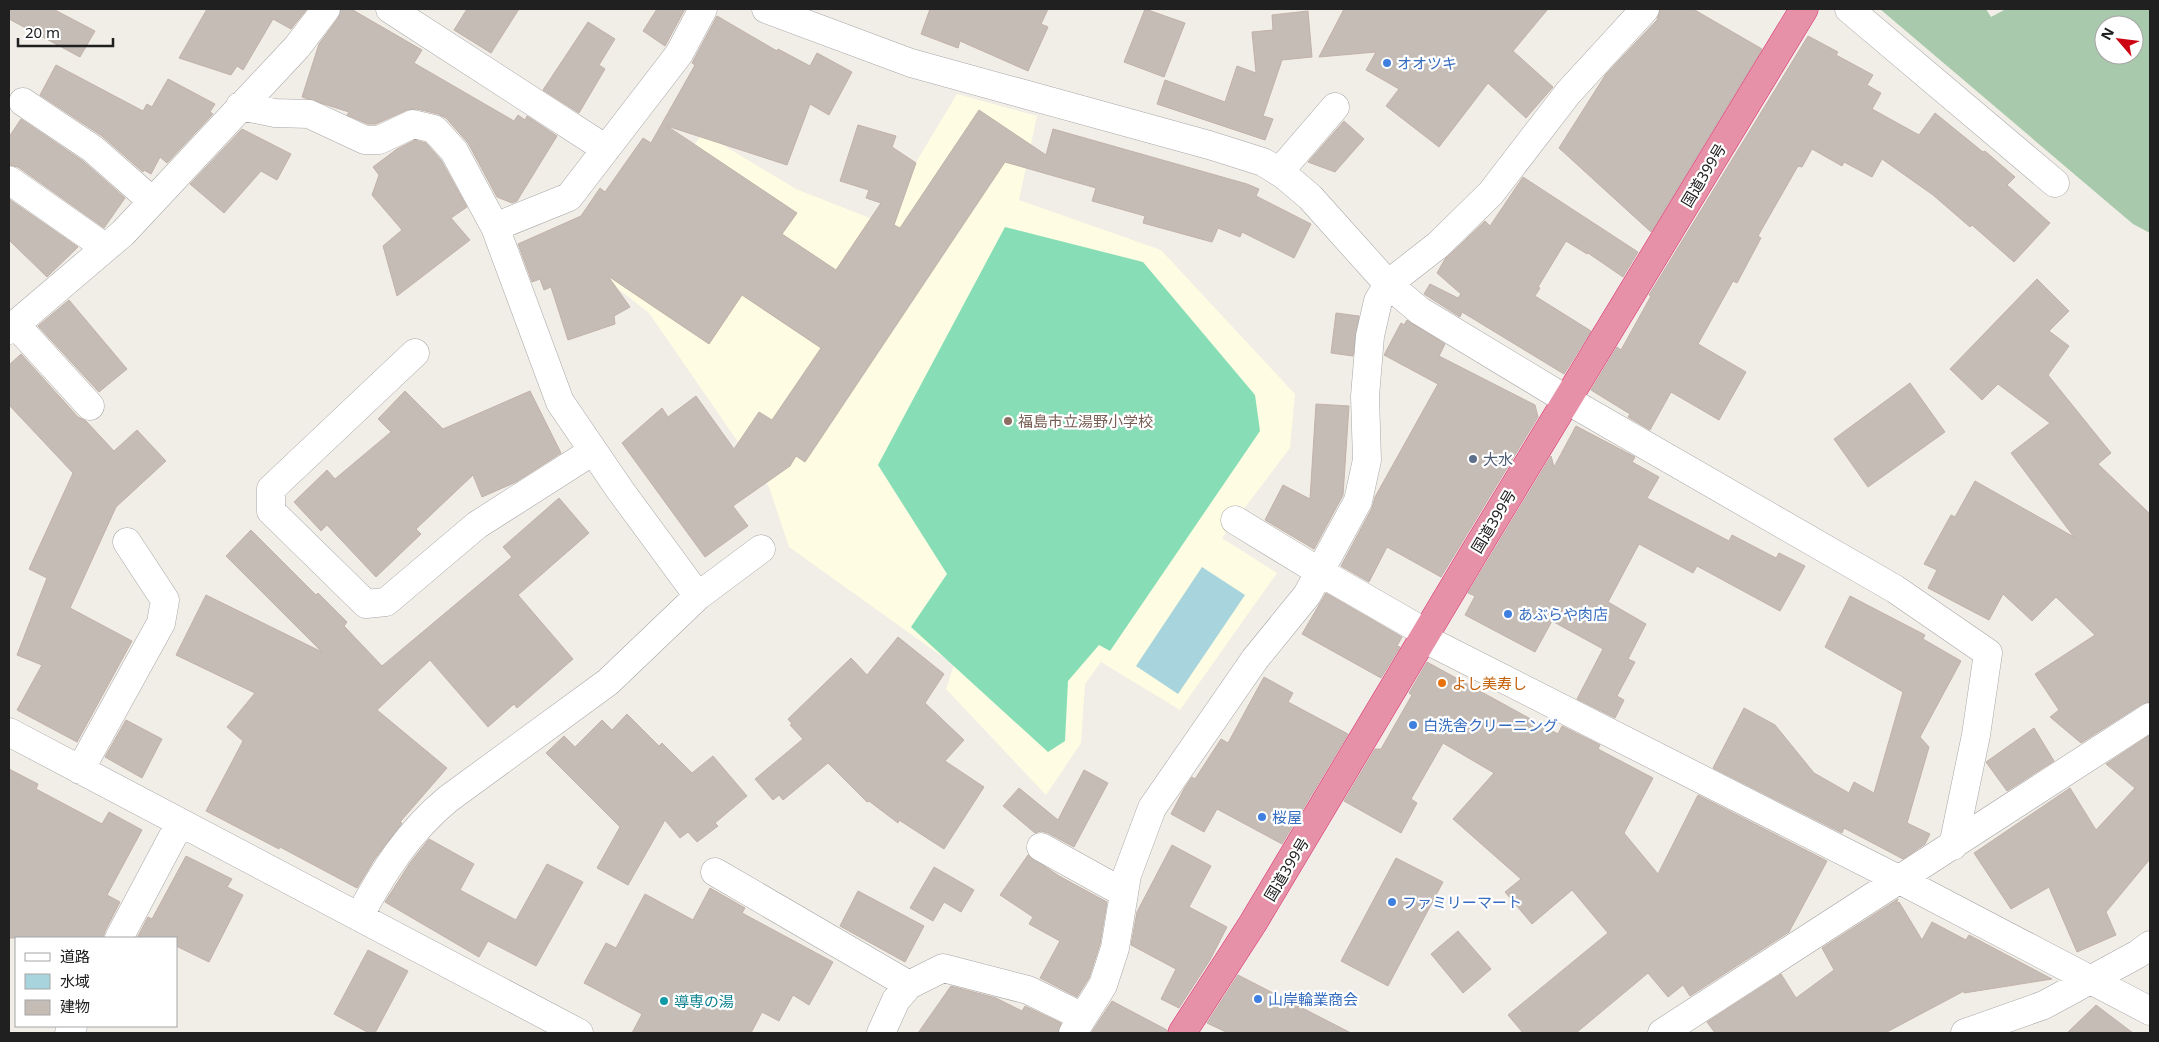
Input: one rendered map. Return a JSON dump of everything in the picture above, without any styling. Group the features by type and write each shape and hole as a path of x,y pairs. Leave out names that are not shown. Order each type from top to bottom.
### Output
{"highway":[{"name":"国道399号","path":"1182,1033 1253,923 1804,9"}],"street":[{"path":"90,406 12,327 122,233 297,47 326,9"},
{"path":"390,9 606,149"},
{"path":"494,227 570,197 679,54 703,9"},
{"path":"766,9 911,63 1209,145 1264,162 1310,197 1388,284 1420,311 1567,400 1895,589 1988,653 1976,734 1952,846"},
{"path":"881,1033 896,1000 909,985 943,968 1028,990 1078,1025 1103,984 1112,957 1127,875 1152,808 1255,659 1307,595 1358,501 1367,460 1365,396 1370,336 1378,301 1388,284 1438,245 1491,193 1568,94 1645,9"},
{"path":"1849,9 2055,183"},
{"path":"23,102 93,149 152,200"},
{"path":"240,106 275,112 308,114 365,140 379,140 413,124 434,129 454,151 494,227 560,402 593,451 698,596"},
{"path":"1279,172 1335,107"},
{"path":"9,180 96,241 103,249"},
{"path":"416,353 271,490 272,510 366,604 386,602 477,525 593,451"},
{"path":"1235,520 1425,635 2150,1011"},
{"path":"80,770 162,622 165,600 127,542"},
{"path":"359,917 403,844 428,815 608,682 698,596 761,549"},
{"path":"1662,1033 2150,717"},
{"path":"9,732 579,1033"},
{"path":"120,937 180,822"},
{"path":"1040,847 1124,893"},
{"path":"715,872 909,985"},
{"path":"1965,1033 2044,1004 2138,954 2150,945"}],"shaded area":[{"name":"福島市立湯野小学校","path":"957,94 1037,116 1019,200 1161,250 1295,394 1290,448 1222,538 1277,573 1180,710 1101,662 1085,684 1081,743 1046,795 946,689 954,665 789,547 769,487 649,313 599,274 703,133 796,189 880,222"}],"green space":[{"path":"1880,9 1986,9 1991,17 2006,9 2150,9 2150,233 2133,224"},
{"path":"1005,227 1143,262 1255,395 1260,431 1110,651 1099,645 1068,681 1065,741 1048,752 911,627 947,574 878,465"}],"water":[{"path":"1202,567 1245,595 1178,694 1136,666"}],"building":[{"path":"9,9 53,9 95,31 80,57 9,19"},
{"path":"207,9 307,9 291,29 273,19 243,70 237,66 231,75 179,58"},
{"path":"341,9 351,9 422,50 414,63 514,121 518,115 525,120 527,116 557,136 517,201 512,203 497,197 468,143 446,118 438,114 417,109 407,110 376,124 368,124 347,115 349,112 302,97 319,44 338,18"},
{"path":"467,9 519,9 491,53 454,30"},
{"path":"657,9 685,9 665,46 643,31"},
{"path":"930,9 1048,9 1041,24 1048,27 1028,71 960,41 958,48 921,34"},
{"path":"1145,9 1185,23 1164,77 1124,62"},
{"path":"1344,9 1548,9 1513,51 1553,87 1526,118 1488,83 1439,147 1386,106 1399,89 1366,70 1376,52 1319,57"},
{"path":"1660,9 1693,9 1762,49 1651,232 1559,148 1606,74 1657,20"},
{"path":"1308,11 1312,57 1282,60 1263,116 1273,119 1265,140 1157,104 1165,80 1225,102 1237,66 1256,73 1252,32 1273,30 1272,15"},
{"path":"717,16 777,51 778,49 810,66 817,53 852,72 829,115 810,104 787,165 667,126 797,213 782,234 836,270 881,203 866,198 869,190 840,181 858,125 896,136 892,147 916,163 894,225 900,228 979,110 1046,155 1053,129 1247,184 1259,189 1256,196 1311,224 1294,258 1242,232 1240,237 1218,228 1212,242 1143,223 1145,216 1092,201 1096,188 1005,162 805,462 796,456 790,466 733,506 748,526 705,557 622,443 662,408 668,417 696,396 734,449 759,412 772,420 821,348 742,295 709,344 608,276 630,307 614,316 615,324 568,340 551,287 544,290 540,279 532,282 518,244 581,216 600,188 605,192 643,138 651,143 695,65 692,63"},
{"path":"588,22 615,39 599,65 605,69 579,113 543,90"},
{"path":"1808,36 1838,52 1836,55 1873,75 1867,85 1881,93 1872,109 1919,135 1935,113 1983,152 1985,151 2015,177 2007,185 2050,223 2014,262 1972,225 1970,227 1933,195 1882,159 1872,177 1844,162 1842,166 1812,149 1802,167 1798,166 1758,236 1761,238 1737,283 1733,281 1698,344 1746,372 1719,420 1671,392 1650,430 1628,417 1630,414 1591,390 1617,347 1621,350 1651,296 1649,295"},
{"path":"56,65 143,111 147,104 152,107 168,79 215,104 210,112 213,114 167,163 160,157 151,174 144,170 143,172 102,136 40,95"},
{"path":"21,119 83,161 125,198 104,228 18,167 9,165 9,137"},
{"path":"1344,121 1364,139 1335,172 1308,162"},
{"path":"242,129 291,154 277,180 261,171 224,213 190,184"},
{"path":"415,140 426,143 441,160 467,207 451,218 470,240 397,296 383,246 402,230 372,195 379,175 373,167 397,149"},
{"path":"1523,177 1638,252 1623,277 1588,253 1566,241 1538,287 1540,288 1535,296 1591,331 1564,374 1462,312 1460,317 1424,294 1430,284 1458,298 1461,294 1437,273 1445,259 1485,221 1490,226"},
{"path":"9,199 78,247 47,277 9,240"},
{"path":"2037,279 2069,311 2049,331 2069,346 2048,375 2111,453 2098,464 2150,514 2150,702 2142,704 2081,743 2050,717 2059,710 2035,674 2095,635 2056,597 2032,621 2003,594 1989,620 1928,588 1937,570 1924,564 1951,515 1955,517 1975,481 2074,537 2011,453 2050,423 1998,384 1982,400 1950,369"},
{"path":"69,300 127,369 99,392 38,326"},
{"path":"1336,313 1359,316 1353,356 1331,353"},
{"path":"1407,320 1445,344 1439,356 1535,405 1538,417 1441,577 1387,547 1369,582 1341,566 1372,508 1375,497 1438,384 1384,355 1401,323 1404,325"},
{"path":"21,354 78,417 86,421 114,451 137,430 166,461 116,507 70,608 132,641 77,742 17,710 42,665 17,655 47,578 29,569 73,473 9,405 9,365"},
{"path":"1910,383 1945,432 1868,487 1834,439"},
{"path":"405,391 443,429 530,391 561,453 516,482 482,497 473,475 416,529 421,534 376,577 327,525 321,531 294,502 327,470 335,479 391,432 378,419"},
{"path":"1316,404 1349,406 1343,495 1314,549 1265,520 1283,485 1310,499"},
{"path":"1576,426 1635,457 1632,462 1659,477 1647,498 1729,541 1732,535 1776,558 1779,553 1805,566 1780,611 1697,566 1693,573 1639,544 1608,602 1646,624 1628,659 1635,662 1617,696 1624,700 1615,718 1577,699 1603,649 1552,621 1535,652 1465,615 1475,596 1468,593 1551,456 1554,467"},
{"path":"559,498 589,533 518,595 573,659 517,708 514,704 488,727 430,660 377,710 447,768 400,822 402,823 374,860 357,888 280,847 279,849 206,811 243,741 227,727 255,693 176,655 206,595 322,652 226,556 251,530 316,595 318,593 347,622 344,626 382,666 512,557 503,547"},
{"path":"1326,593 1402,637 1397,646 1400,647 1381,678 1302,634"},
{"path":"1850,596 1925,635 1923,639 1961,661 1920,737 1929,747 1907,823 1930,834 1925,844 1903,859 1844,828 1842,833 1713,768 1744,708 1775,725 1814,773 1849,793 1854,782 1874,793 1903,692 1825,647"},
{"path":"898,637 944,674 925,703 964,740 945,761 984,787 944,849 899,820 898,823 869,801 867,802 828,763 783,800 779,795 773,800 755,779 803,739 790,725 792,724 788,719 851,658 867,675"},
{"path":"1427,662 1558,734 1562,726 1600,745 1598,749 1653,778 1624,833 1658,874 1698,795 1827,861 1789,932 1690,996 1683,985 1668,997 1648,973 1576,1033 1523,1033 1508,1015 1608,933 1572,890 1532,924 1505,892 1521,879 1453,819 1494,773 1443,743 1411,799 1417,803 1401,833 1344,801 1375,749 1381,749 1412,695 1409,693"},
{"path":"1264,677 1293,693 1288,702 1348,734 1282,844 1217,809 1204,832 1171,814 1192,777 1195,779 1221,739 1228,743"},
{"path":"627,714 659,746 662,743 692,773 713,756 747,796 715,823 718,826 697,842 688,832 680,838 665,820 628,885 597,868 620,827 546,753 564,736 575,747 602,720 612,730"},
{"path":"126,720 162,739 142,778 105,757"},
{"path":"2034,728 2054,761 2007,791 1986,762"},
{"path":"2150,735 2150,859 2106,912 2116,935 2077,952 2049,887 2011,909 1974,853 2070,788 2096,830 2135,788 2106,764"},
{"path":"9,769 38,784 36,789 102,824 109,812 142,830 107,895 120,902 103,937 9,938"},
{"path":"1084,770 1108,783 1074,847 1048,833 1041,831 1035,833 1003,806 1019,788 1058,820"},
{"path":"429,839 474,864 460,890 516,920 547,864 583,882 536,966 488,941 479,957 385,902 410,863"},
{"path":"1172,845 1211,866 1189,907 1227,927 1210,960 1179,1008 1161,999 1176,969 1131,945 1137,912"},
{"path":"1028,855 1059,876 1107,902 1100,944 1089,978 1077,997 1040,978 1060,941 1029,924 1033,917 1000,895"},
{"path":"186,856 232,879 227,887 243,895 209,962 178,947 178,937 138,937 148,917 152,919"},
{"path":"1396,858 1443,882 1388,986 1341,961"},
{"path":"934,867 974,890 961,912 944,902 933,921 910,908"},
{"path":"710,888 745,908 742,913 833,962 809,1005 793,995 779,1021 762,1012 751,1033 632,1033 642,1014 584,983 606,943 616,948 645,894 693,920"},
{"path":"858,891 924,926 905,962 840,926"},
{"path":"1898,899 1896,904 1899,902 1922,940 1932,922 1966,940 1969,935 2052,979 1964,993 1964,991 1885,1033 1715,1033 1707,1022 1781,974 1796,998 1834,970 1822,948"},
{"path":"1458,931 1491,969 1463,993 1431,954"},
{"path":"368,950 408,971 375,1033 369,1033 334,1014"},
{"path":"1238,975 1351,1033 1228,1033 1207,1023"},
{"path":"951,986 996,998 1022,1011 1025,1006 1061,1023 1058,1033 918,1033"},
{"path":"1112,1001 1167,1030 1167,1033 1091,1033"},
{"path":"2096,1005 2133,1033 2067,1033"}],"place":[{"name":"オオツキ","path":"1387,63"},
{"name":"福島市立湯野小学校","path":"1008,421"},
{"name":"大水","path":"1473,459"},
{"name":"あぶらや肉店","path":"1508,614"},
{"name":"よし美寿し","path":"1442,683"},
{"name":"白洗舎クリーニング","path":"1413,725"},
{"name":"桜屋","path":"1262,817"},
{"name":"ファミリーマート","path":"1392,902"},
{"name":"山岸輪業商会","path":"1258,999"},
{"name":"導専の湯","path":"664,1001"}]}
